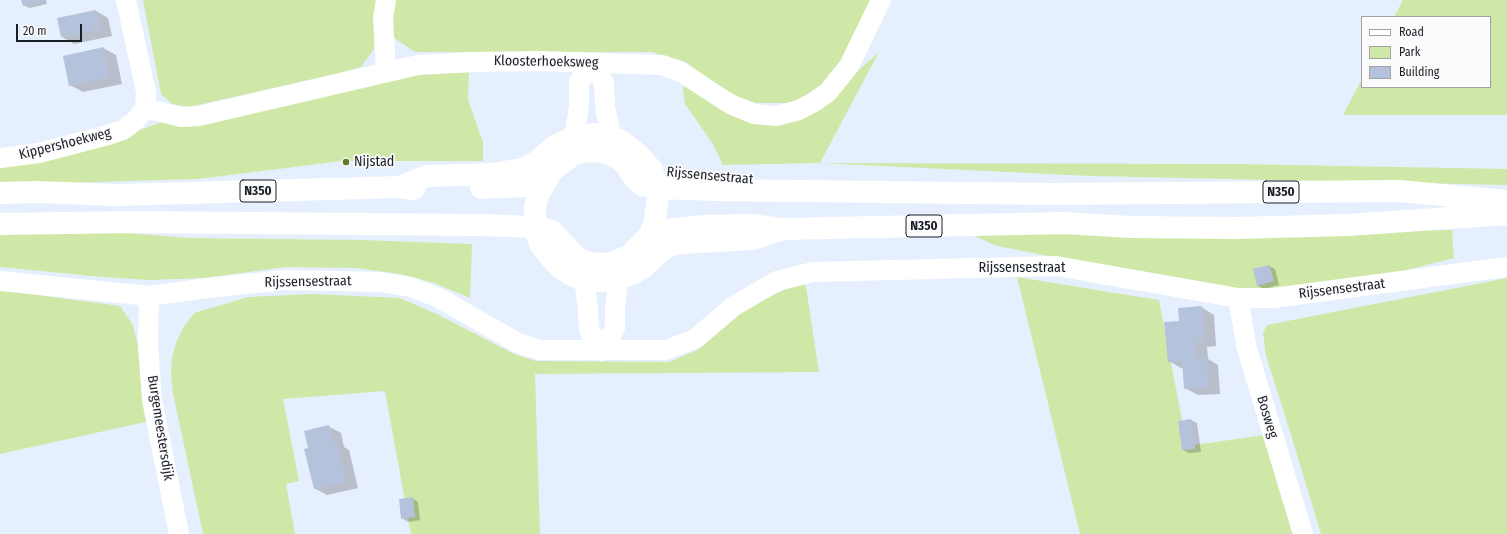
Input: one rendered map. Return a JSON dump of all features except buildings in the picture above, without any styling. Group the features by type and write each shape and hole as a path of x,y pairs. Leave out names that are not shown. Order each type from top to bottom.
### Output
{"main road":[{"path":"593,134 611,136 623,142 639,155 655,179 658,198 657,211 654,225 649,236 629,256 620,269 600,281 584,279 574,276 561,268 550,256 538,235 535,207 538,196 552,171 573,146 593,134"},
{"name":"N350","path":"400,187 427,176 506,172 522,169 536,162 555,146 573,146"},
{"name":"Rijssensestraat","path":"573,146 582,152 604,152 616,157 625,164 635,179 642,185 655,179 791,191 1054,194 1399,191 1507,201"},
{"name":"N350","path":"0,193 37,192 116,195 400,187 427,191 526,186 546,181"},
{"name":"N350","path":"649,236 667,230 704,226 751,226 783,230 1064,223 1130,228 1236,228 1348,225 1507,214"},
{"name":"N350","path":"0,224 134,222 479,225 538,235"},
{"name":"N350","path":"620,269 632,274 644,267 661,251 669,246 682,243 753,239 783,230"},
{"path":"538,235 552,232 577,258 590,263 606,264 620,269"}],"street":[{"path":"126,0 146,92 145,108"},
{"path":"386,0 383,18 386,72"},
{"name":"Kloosterhoeksweg","path":"145,108 181,117 199,116 418,65 539,61 641,63 662,65 681,72 730,104 754,114 776,116 799,110 828,92 849,66 881,0"},
{"path":"573,146 579,106 579,82 593,63 604,83 605,106 611,136"},
{"name":"Kippershoekweg","path":"0,158 40,153 123,130 136,120 145,108"},
{"name":"Rijssensestraat","path":"0,281 149,296 285,280 380,282 410,287 439,298 518,343 529,347 541,350 602,351 666,350 695,339 734,306 777,282 813,272 1056,266 1238,298 1273,298 1507,267"},
{"path":"584,279 589,330 602,351 615,328 615,310 620,269"},
{"name":"Burgemeestersdijk","path":"149,296 148,346 152,400 179,534"},
{"name":"Bosweg","path":"1238,298 1247,349 1303,534"}],"green space":[{"path":"143,0 381,0 374,49 361,67 189,107 172,104 161,94"},
{"path":"396,0 873,0 843,63 822,86 792,103 756,103 726,93 686,62 651,52 415,52 394,38 390,19"},
{"path":"1403,0 1507,0 1507,115 1343,115 1361,81 1361,88 1491,88 1491,16 1395,16"},
{"path":"879,52 820,163 723,165 713,144 685,104 683,89 685,78 755,119 829,97"},
{"path":"469,69 468,100 483,142 483,161 342,161 198,179 0,185 0,168 118,142 137,131 165,121 189,127 411,72"},
{"path":"820,163 1237,164 1507,169 1507,185 1090,176"},
{"path":"1452,230 1454,258 1380,277 1267,294 1136,273 997,246 972,235"},
{"path":"104,231 189,238 361,240 472,244 470,298 434,283 400,274 355,268 286,267 204,278 150,280 0,267 0,232"},
{"path":"1017,277 1159,300 1187,446 1265,435 1296,534 1080,534"},
{"path":"1507,278 1507,534 1321,534 1266,356 1263,333 1267,325"},
{"path":"805,280 819,372 535,374 540,534 411,534 385,391 283,399 299,481 286,484 295,534 203,534 173,393 171,374 172,358 176,343 183,328 194,313 248,297 312,294 400,298 439,315 514,354 536,361 669,362 697,350 746,308"},
{"path":"0,290 120,306 133,325 141,358 150,421 0,454"}],"place":[{"name":"Nijstad","path":"346,162"}]}
